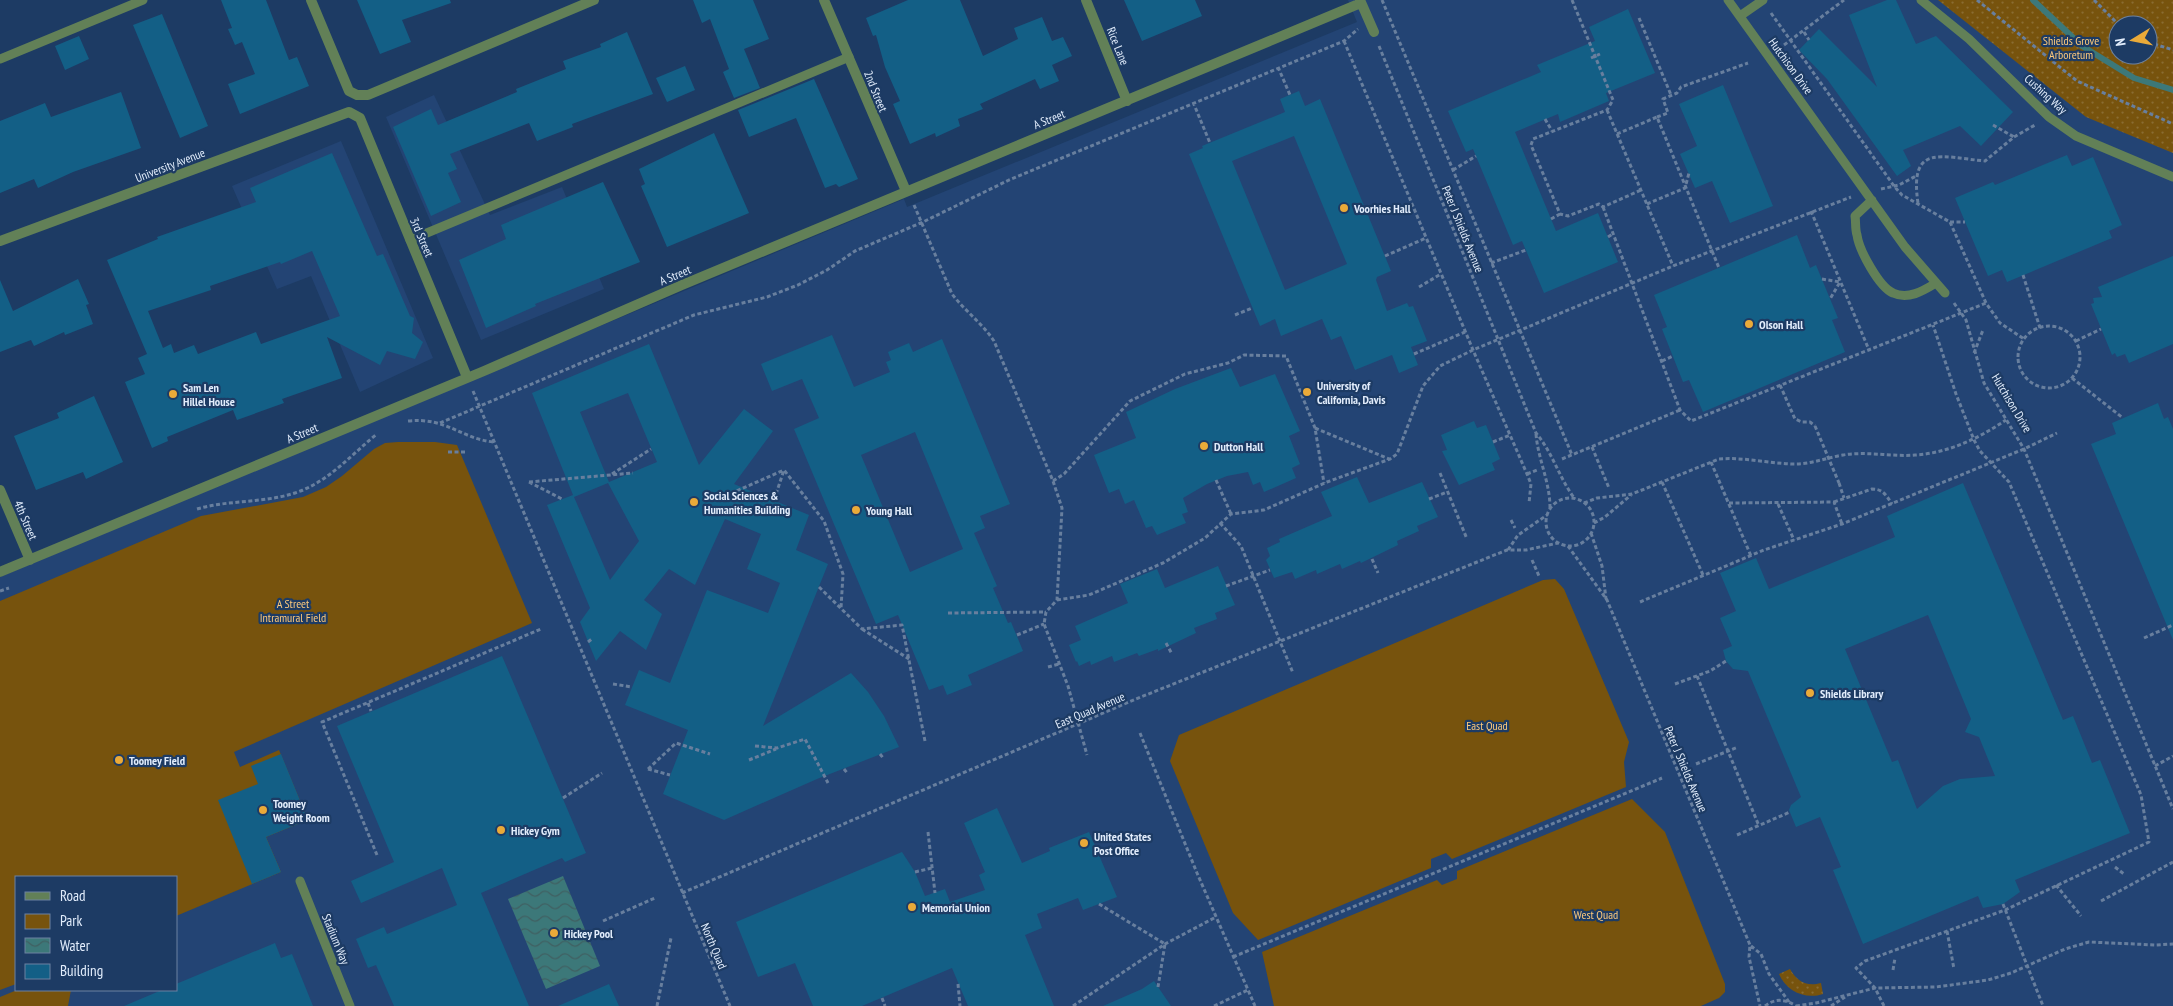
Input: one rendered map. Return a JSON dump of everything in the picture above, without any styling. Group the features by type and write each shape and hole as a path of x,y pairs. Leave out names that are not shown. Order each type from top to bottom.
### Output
{"street":[{"path":"311,0 348,91 357,95 368,95 594,0"},
{"name":"2nd Street","path":"824,0 906,191"},
{"name":"Rice Lane","path":"1086,0 1127,101"},
{"path":"1360,2 1374,32"},
{"name":"A Street","path":"0,572 1360,2"},
{"name":"3rd Street","path":"348,112 360,118 467,377"},
{"name":"University Avenue","path":"0,242 348,112"},
{"name":"4th Street","path":"0,490 30,560"}],"lane":[{"path":"0,59 143,0"},
{"name":"Hutchison Drive","path":"1728,0 1918,265 1945,293"},
{"path":"1740,16 1763,0"},
{"name":"Cushing Way","path":"1921,0 1970,38 2049,117 2076,136 2173,177"},
{"path":"410,240 848,57"},
{"path":"1870,196 1855,216 1857,237 1877,279 1892,293 1905,295 1921,292 1936,283"},
{"name":"Stadium Way","path":"300,881 350,1006"}],"path":[{"path":"1382,0 1572,455"},
{"path":"1560,214 1531,145 1532,139 1607,110 1613,100 1593,57 1572,0"},
{"path":"1763,0 1894,186 1902,194 1950,222 1965,222"},
{"path":"1784,45 1791,42 1844,0"},
{"path":"1977,0 2077,81 2173,124"},
{"path":"2094,0 2109,15"},
{"path":"1639,18 1671,96"},
{"name":"Peter J Shields Avenue","path":"1374,32 1536,433 1538,450 1550,495 1550,508"},
{"path":"1804,32 1809,40"},
{"path":"440,423 694,315 767,298 798,285 827,270 855,251 923,222 1018,176 1344,40 1473,350 1528,474 1531,484 1529,503"},
{"path":"2158,45 2173,50"},
{"path":"1593,57 1600,54"},
{"path":"1617,134 1668,113 1663,99 1671,96 1681,87 1748,63"},
{"path":"1278,67 1290,95"},
{"path":"1193,102 1210,143"},
{"path":"1607,110 1673,266"},
{"path":"1657,117 1719,268"},
{"path":"1918,203 1916,176 1918,166 1933,158 1940,157 1985,161 2014,137 2049,117"},
{"path":"1546,119 1552,131"},
{"path":"1993,125 2014,137"},
{"path":"1453,170 1476,156"},
{"path":"1685,188 1689,173"},
{"path":"1057,600 1089,595 1163,563 1205,538 1231,514 1264,510 1324,483 1390,459 1397,454 1423,386 1440,366 1498,339 1673,266 1713,252 1811,211 1870,196 1916,176"},
{"path":"1647,204 1685,188"},
{"path":"1603,207 1641,190"},
{"path":"906,191 923,222 952,294 961,306 986,328 994,341 1062,508 1063,524 1057,600 1046,612 1044,624 1079,723 1087,755"},
{"path":"1551,220 1560,214 1568,216 1600,204 1603,207 1680,410 1691,421 1986,303"},
{"path":"1811,211 1869,350"},
{"path":"1950,222 1986,303 2000,323 2024,340"},
{"path":"1608,237 1614,233"},
{"path":"1385,256 1426,238"},
{"path":"1491,263 1526,250"},
{"path":"1419,287 1441,274"},
{"path":"2023,275 2040,328"},
{"path":"1822,279 1840,282"},
{"path":"1830,299 1840,282"},
{"name":"Hutchison Drive","path":"1945,293 1966,320 1984,383 2024,450 2173,809"},
{"path":"1235,315 1252,308"},
{"path":"1884,1006 1874,988 1856,968 1865,961 2005,910 2149,842 2144,809 2124,753 2009,482 1980,451 1974,440 1956,394 1933,325"},
{"path":"2050,326 2060,328 2076,341 2080,350 2080,360 2072,378 2054,388 2044,388 2026,378 2021,369 2020,349 2024,340 2031,332 2040,328 2050,326"},
{"path":"2076,341 2101,329"},
{"path":"1974,352 1983,330"},
{"path":"1414,354 1466,332"},
{"path":"1053,482 1064,474 1130,401 1185,374 1228,363 1244,355 1286,356 1315,428 1324,483"},
{"path":"1662,361 1673,356"},
{"name":"North Quad","path":"467,377 730,1006"},
{"path":"2072,378 2123,418"},
{"path":"1780,384 1795,418 1802,422 1810,422 1814,426 1844,498"},
{"path":"1562,459 1680,410"},
{"path":"401,424 422,420 440,423 483,441 494,442"},
{"path":"1584,503 1597,498 1632,494 1711,462 1733,458 1792,464 1818,461 1843,454 1915,455 1953,447 1974,440 2006,420"},
{"path":"1315,428 1390,459"},
{"path":"188,513 222,502 270,498 302,490 335,472 380,432"},
{"name":"Peter J Shields Avenue","path":"1536,433 1545,444 1561,478 1575,499"},
{"path":"1640,602 1750,556 1842,524 1892,504 2024,450 2057,434"},
{"path":"1493,442 1510,435"},
{"path":"1592,447 1609,488"},
{"path":"612,474 651,449"},
{"path":"448,452 467,452"},
{"path":"1711,462 1750,556"},
{"path":"724,496 784,470"},
{"path":"774,500 784,470"},
{"path":"784,470 824,521 843,574 841,609"},
{"path":"1528,474 1537,470"},
{"path":"562,499 530,482 632,472"},
{"path":"1440,473 1467,539"},
{"path":"1216,480 1231,514"},
{"path":"1662,482 1702,575"},
{"path":"1728,503 1834,502 1878,489 1886,493 1892,504"},
{"path":"1429,499 1447,492"},
{"path":"1594,523 1605,517 1632,494"},
{"path":"1575,499 1584,503 1589,508 1594,523 1591,532 1581,544 1568,546 1558,543 1547,531 1547,515 1550,508 1561,500 1575,499"},
{"path":"1834,502 1842,524"},
{"path":"1778,504 1794,540"},
{"name":"East Quad Avenue","path":"1507,550 1518,535 1547,515"},
{"path":"1511,520 1515,528"},
{"path":"1220,523 1241,546 1293,673"},
{"name":"Peter J Shields Avenue","path":"1591,532 1602,566 1606,600"},
{"name":"East Quad Avenue","path":"682,893 1079,723 1507,550 1526,550 1558,543"},
{"name":"Peter J Shields Avenue","path":"1568,546 1606,600 1750,945 1749,957 1760,1006"},
{"path":"1372,559 1378,573"},
{"path":"1532,560 1539,576"},
{"path":"1226,586 1254,578 1270,570"},
{"path":"0,591 18,584"},
{"path":"819,587 862,629 909,659"},
{"path":"948,613 1046,612"},
{"path":"1017,635 1044,624"},
{"path":"862,629 902,625 925,741"},
{"path":"2144,638 2173,626"},
{"path":"377,855 322,722 541,629"},
{"path":"588,642 593,638"},
{"path":"1166,643 1172,654"},
{"path":"1675,684 1697,676 1726,661"},
{"path":"1048,667 1059,664"},
{"path":"1697,676 1759,826"},
{"path":"613,684 632,687"},
{"path":"368,703 371,711"},
{"path":"1140,733 1216,918 1255,1006"},
{"path":"749,760 777,748 806,740 828,783"},
{"path":"670,775 648,769 676,744 710,754"},
{"path":"755,746 777,748"},
{"path":"1696,764 1738,747"},
{"path":"880,754 884,759"},
{"path":"2155,766 2173,756"},
{"path":"810,763 816,760"},
{"path":"844,769 848,774"},
{"path":"563,798 602,773"},
{"path":"1234,957 1662,778"},
{"path":"1737,835 1790,812"},
{"path":"928,832 935,893"},
{"path":"2101,901 2173,862"},
{"path":"2115,867 2124,874"},
{"path":"915,872 932,868"},
{"path":"2056,885 2081,916"},
{"path":"603,921 655,898"},
{"path":"1099,904 1165,944"},
{"path":"2004,904 2044,1006"},
{"path":"1073,1006 1165,944 1216,918"},
{"path":"1947,931 1954,969"},
{"path":"657,1006 669,940 671,938"},
{"path":"1764,1006 1776,1000 1789,1002 1796,1006 1874,988 1964,985 1988,980 2027,966 2065,949 2089,942 2173,944"},
{"path":"1158,987 1165,944"},
{"name":"Peter J Shields Avenue","path":"1750,945 1761,954 1769,974 1789,1002"},
{"path":"1893,970 1895,958"},
{"path":"958,984 960,1006"},
{"path":"1214,1006 1248,990"},
{"path":"1830,1006 1845,996"},
{"path":"882,998 885,1006"}],"shaded area":[{"name":"University of California, Davis","path":"1348,0 2173,0 2173,1006 0,1006 0,577 904,199 907,207 1357,22"},
{"path":"434,95 490,215 562,187 604,289 481,340 386,117"},
{"path":"341,141 433,358 360,392 311,276 277,289 232,186"}],"green space":[{"name":"Shields Grove Arboretum","path":"1938,0 2173,0 2173,153 2086,117"},
{"name":"A Street Intramural Field","path":"435,442 457,445 532,623 234,752 240,767 279,750 308,820 266,837 281,872 178,915 178,876 15,876 15,984 0,990 0,601 201,516 303,497 326,487 374,449 385,443"},
{"name":"East Quad","path":"1555,579 1564,589 1629,742 1624,762 1626,787 1452,859 1446,853 1431,859 1431,868 1258,940 1233,913 1170,761 1179,735 1543,580"},
{"name":"West Quad","path":"1632,799 1665,832 1725,984 1725,992 1719,998 1701,1006 1274,1006 1262,952 1437,880 1442,885 1457,879 1457,871"},
{"path":"1790,969 1802,982 1811,984 1821,983 1823,994 1816,996 1803,995 1791,989 1779,974"},
{"path":"15,991 71,991 68,1006 0,1006 0,997"}],"water":[{"name":"Hickey Pool","path":"563,876 600,966 546,989 508,899"}],"building":[{"path":"221,0 266,0 289,60 297,57 309,86 240,114 228,84 255,74 242,42 235,45 228,29 232,28"},
{"path":"357,0 450,0 451,3 402,20 411,42 380,54"},
{"path":"693,0 753,0 769,39 744,49 760,88 734,98 723,72 729,69 710,19 702,23"},
{"path":"908,0 960,0 983,56 1018,39 1014,28 1042,17 1052,41 1063,37 1072,56 1052,65 1059,81 1040,89 1035,79 980,104 983,109 958,119 960,126 936,137 935,133 910,144 893,104 900,101 885,67 876,35 873,36 866,18"},
{"path":"1124,0 1195,0 1202,16 1142,41"},
{"path":"1887,0 1896,0 1916,44 1936,36 2013,112 1981,146 1960,126 1903,150 1911,166 1897,176 1827,79 1799,50 1819,29 1877,87 1849,15"},
{"path":"1628,9 1655,73 1606,93 1609,101 1560,122 1558,114 1515,132 1556,231 1598,213 1618,262 1544,293 1522,241 1513,245 1473,149 1466,152 1448,111 1541,72 1537,65 1595,41 1589,27"},
{"path":"162,14 208,126 180,138 133,25"},
{"path":"627,32 653,94 572,124 573,127 537,141 529,123 450,154 457,169 448,173 461,202 431,216 393,127 431,109 438,125 517,92 516,89 566,69 563,61 601,47 600,44"},
{"path":"79,36 89,59 65,70 55,46"},
{"path":"685,66 695,90 667,102 656,78"},
{"path":"814,79 858,179 839,187 836,184 825,188 796,118 749,137 738,110"},
{"path":"1723,85 1773,206 1730,223 1712,181 1695,188 1680,154 1697,146 1679,104"},
{"name":"Voorhies Hall","path":"1299,91 1305,106 1320,99 1391,271 1377,277 1376,280 1387,311 1407,303 1409,307 1413,306 1427,341 1411,347 1418,365 1399,373 1392,355 1355,370 1341,336 1331,340 1322,319 1281,336 1275,319 1260,326 1189,154 1203,148 1202,146 1285,112 1280,99","holes":["1294,136 1347,264 1285,290 1232,161"]},
{"path":"121,92 141,148 73,172 38,188 34,179 0,193 0,121 45,103 51,117"},
{"path":"714,133 749,213 667,247 641,186 645,184 639,169"},
{"path":"332,153 377,256 383,254 410,316 414,318 412,333 423,342 415,359 387,351 380,365 327,337 342,378 282,399 284,403 237,420 233,410 167,437 168,441 152,448 125,382 145,374 138,358 147,354 107,260 158,239 157,237 256,202 250,188","holes":["312,251 340,316 261,344 256,332 198,354 194,345 174,353 171,344 163,348 148,311 211,290 210,286 280,262 281,264"]},
{"path":"2067,155 2072,166 2093,157 2122,225 2109,231 2112,238 2007,282 2002,270 1988,276 1955,198 1993,182 1995,185"},
{"path":"603,182 640,262 535,304 536,306 486,328 459,260 506,239 501,225"},
{"name":"Olson Hall","path":"1797,235 1810,268 1816,265 1838,318 1832,320 1845,352 1703,412 1689,380 1683,382 1662,329 1667,327 1654,295"},
{"path":"2173,256 2173,344 2129,363 2125,354 2117,357 2115,353 2112,355 2091,304 2094,303 2093,298 2102,297 2098,287"},
{"path":"78,279 89,304 86,305 93,324 65,335 64,332 34,346 31,340 0,352 0,280 13,311"},
{"name":"Young Hall","path":"832,335 854,387 890,372 886,362 891,360 888,352 909,343 913,352 942,339 1010,504 980,516 985,528 974,533 997,586 993,588 1008,623 1011,622 1023,651 968,675 972,685 947,695 943,685 929,690 898,615 876,624 794,429 819,418 802,379 772,391 761,364","holes":["915,432 963,549 910,572 861,455"]},
{"path":"649,344 699,465 744,409 773,431 734,484 809,515 796,550 828,564 763,726 851,673 868,692 884,716 899,747 817,779 724,820 663,794 688,730 625,705 639,670 670,683 707,590 768,613 780,583 747,569 761,534 725,519 695,585 669,569 644,600 662,614 646,650 620,631 596,661 580,622 590,608 547,505 573,495 532,393","holes":["628,393 657,462 609,482 580,412","608,483 639,541 610,580 574,497"]},
{"name":"Dutton Hall","path":"1231,368 1240,387 1275,374 1300,431 1289,436 1300,464 1292,468 1296,478 1264,492 1260,482 1253,485 1248,472 1227,476 1207,484 1183,498 1188,512 1182,514 1186,523 1157,535 1152,526 1146,528 1134,500 1125,504 1119,489 1109,493 1094,455 1136,438 1126,412 1175,389"},
{"path":"94,396 123,462 86,479 83,472 36,490 14,436 59,418 57,413"},
{"path":"2158,403 2164,419 2168,417 2173,429 2173,640 2091,444 2116,434 2112,423"},
{"path":"1474,421 1477,428 1486,425 1500,459 1492,463 1495,470 1459,485 1442,451 1447,450 1441,435"},
{"path":"1357,477 1369,503 1422,482 1438,517 1417,526 1419,531 1397,541 1398,545 1361,563 1360,561 1342,569 1340,564 1317,574 1316,570 1295,579 1292,572 1274,578 1266,560 1270,556 1267,548 1280,542 1279,539 1332,516 1321,492"},
{"name":"Shields Library","path":"1963,483 2063,720 2073,716 2092,763 2100,760 2130,833 2015,880 2020,892 2003,904 1983,908 1978,896 1863,944 1833,870 1841,867 1820,817 1796,827 1789,810 1791,805 1801,797 1748,671 1733,669 1726,661 1723,650 1732,646 1720,618 1736,611 1720,573 1756,558 1769,589 1895,537 1887,516","holes":["1928,615 1971,719 1965,732 1979,737 1995,776 1960,779 1943,786 1917,809 1898,760 1892,762 1845,649"]},
{"path":"1218,566 1235,605 1215,613 1217,619 1194,628 1196,633 1158,651 1158,649 1139,656 1137,653 1114,662 1112,656 1091,665 1090,661 1079,666 1076,662 1069,645 1081,640 1075,626 1128,603 1120,584 1157,569 1165,588"},
{"name":"Hickey Gym","path":"502,656 586,853 565,862 562,858 481,893 529,1006 394,1006 376,965 368,968 356,939 384,927 387,934 457,905 442,868 361,903 351,881 394,862 337,726"},
{"name":"Toomey Weight Room","path":"281,754 308,820 266,837 281,872 252,884 218,800 258,784 251,766"},
{"name":"Memorial Union","path":"997,808 1022,863 1050,851 1049,848 1089,832 1117,897 1083,910 1078,898 1037,914 1042,928 1025,935 1054,1006 968,1006 952,968 862,1006 813,1006 795,963 758,977 736,922 902,852 915,872 925,896 945,889 950,902 985,890 979,875 985,872 964,823"},
{"path":"275,943 281,958 292,954 313,1006 124,1006 160,991 178,991 178,983"},
{"path":"1154,981 1171,1006 1103,1006 1142,989"},
{"path":"609,984 619,1006 558,1006"}],"waterway":[{"path":"2033,0 2082,46 2134,78 2173,90"}],"place":[{"name":"Voorhies Hall","path":"1344,208"},
{"name":"Olson Hall","path":"1749,324"},
{"name":"University of California, Davis","path":"1307,392"},
{"name":"Sam Len Hillel House","path":"173,394"},
{"name":"Dutton Hall","path":"1204,446"},
{"name":"Social Sciences & Humanities Building","path":"694,502"},
{"name":"Young Hall","path":"856,510"},
{"name":"Shields Library","path":"1810,693"},
{"name":"Toomey Field","path":"119,760"},
{"name":"Toomey Weight Room","path":"263,810"},
{"name":"Hickey Gym","path":"501,830"},
{"name":"United States Post Office","path":"1084,843"},
{"name":"Memorial Union","path":"912,907"},
{"name":"Hickey Pool","path":"554,933"}]}
